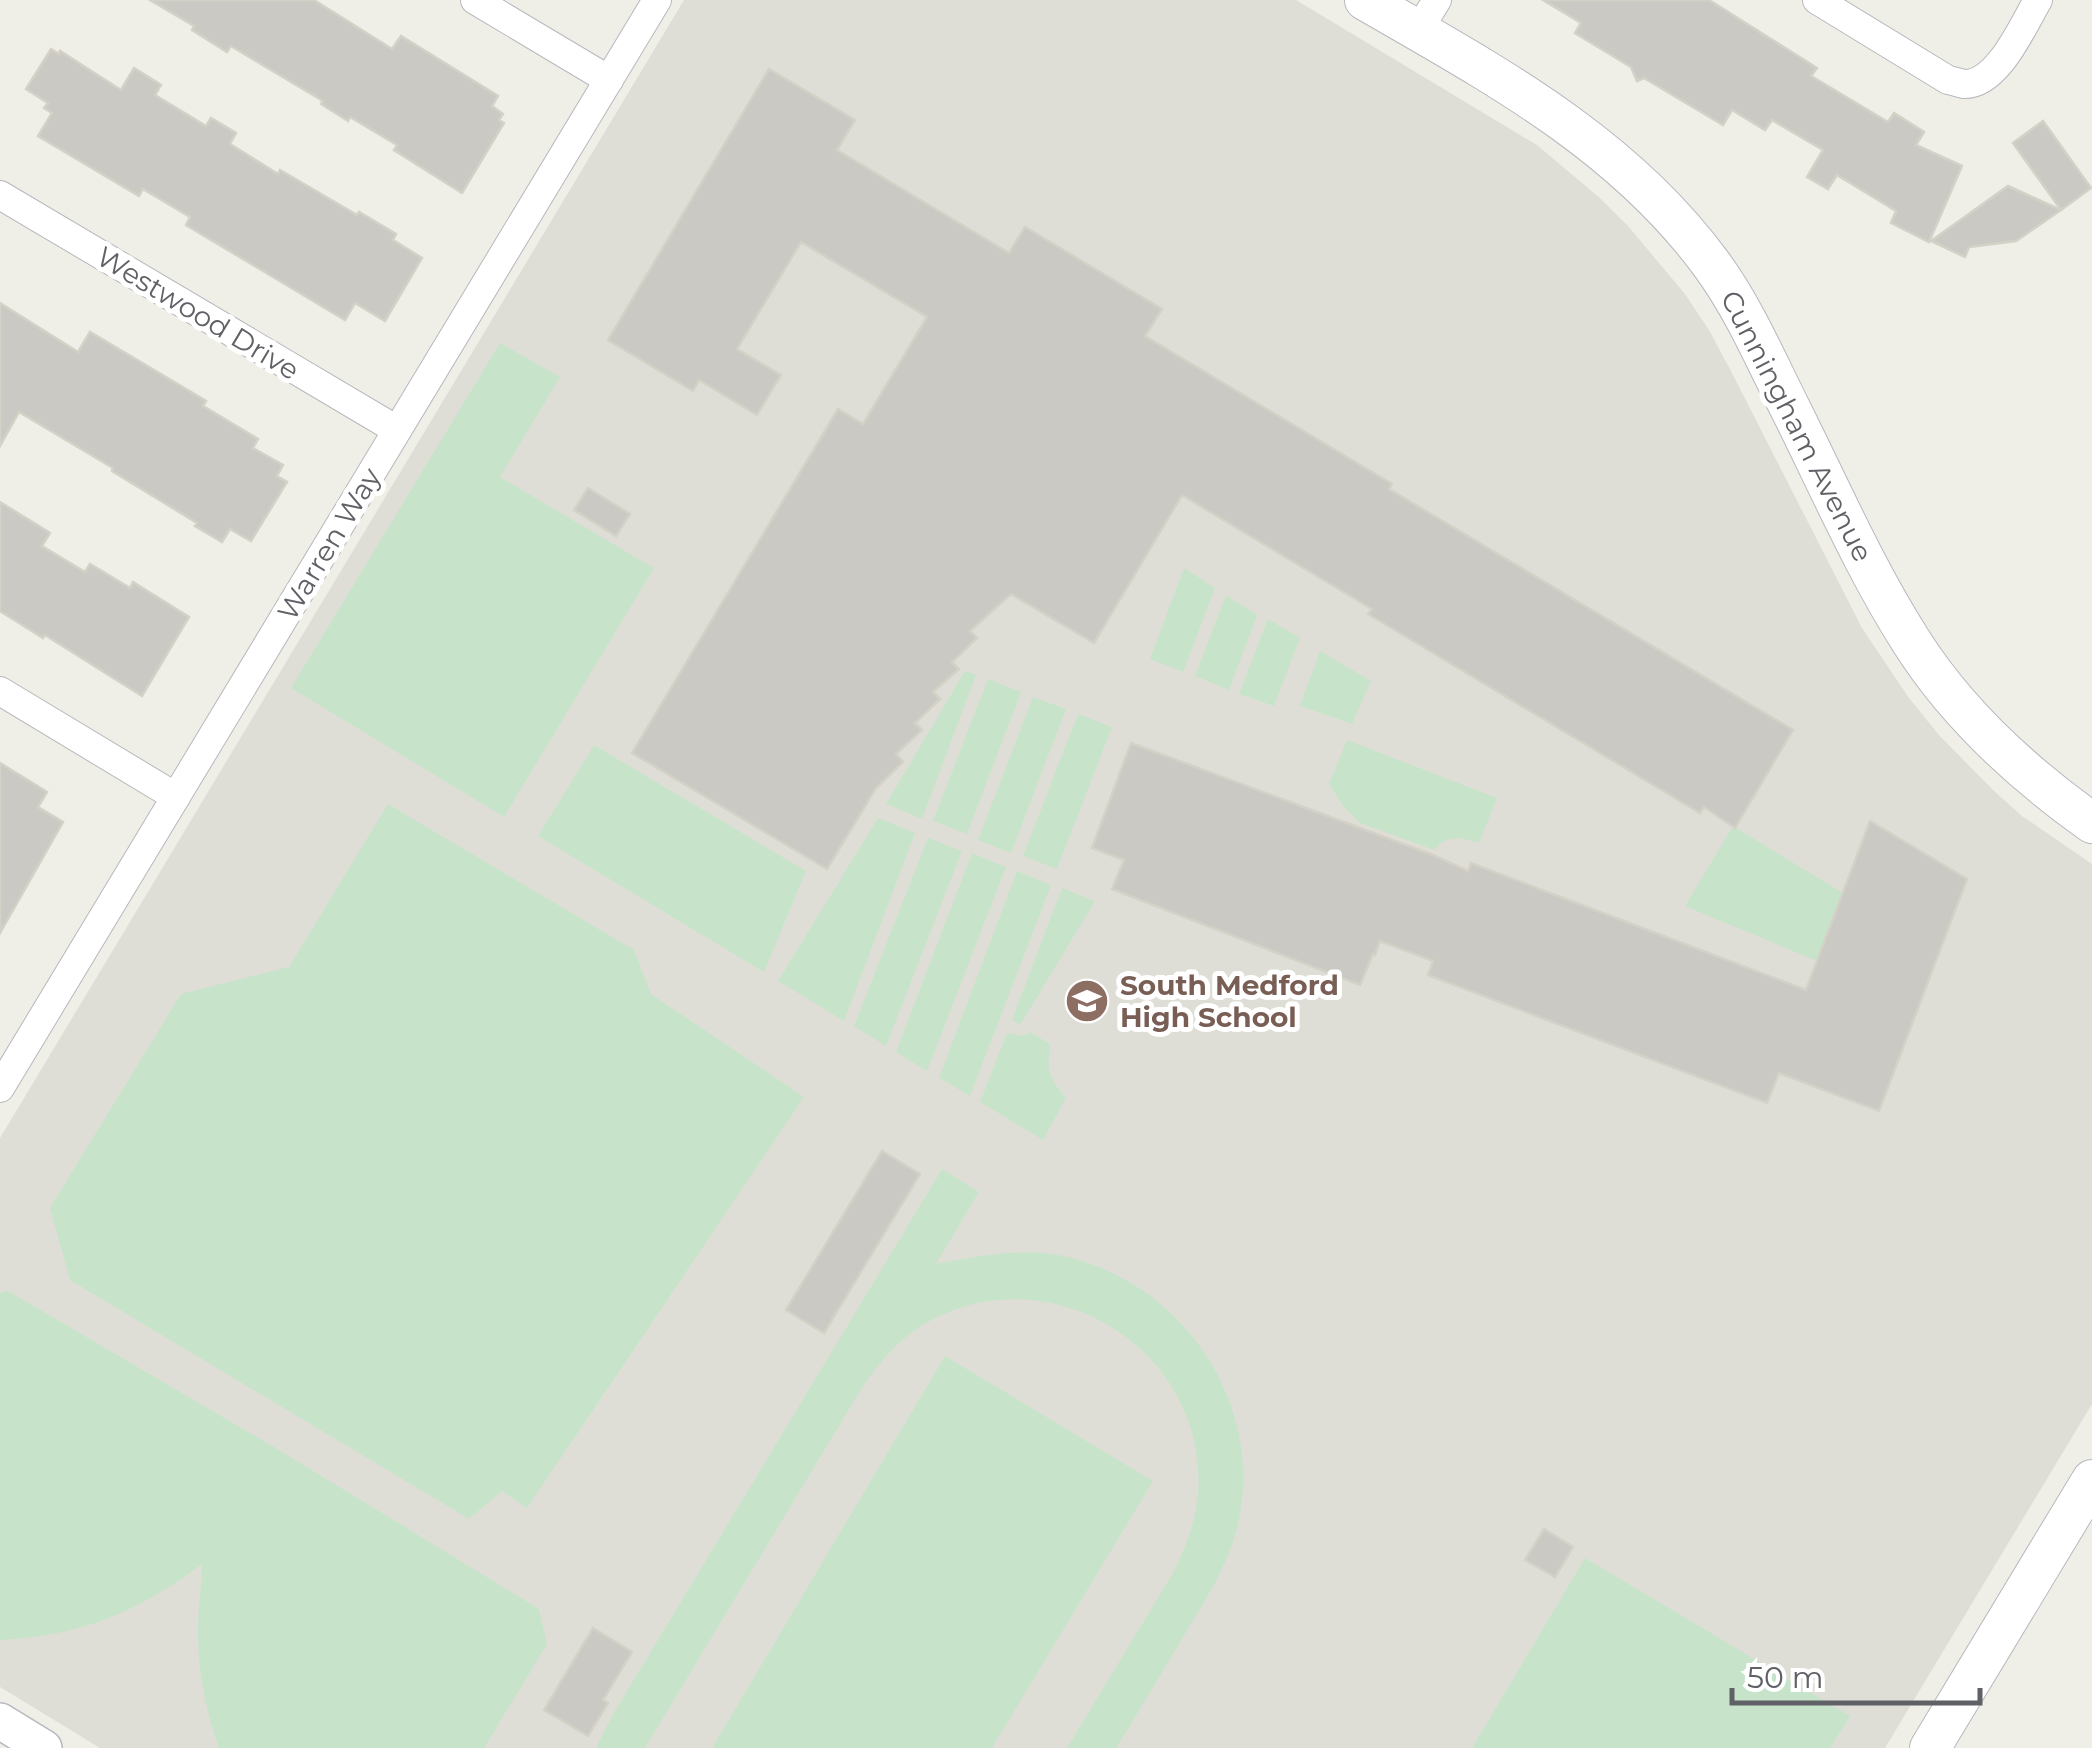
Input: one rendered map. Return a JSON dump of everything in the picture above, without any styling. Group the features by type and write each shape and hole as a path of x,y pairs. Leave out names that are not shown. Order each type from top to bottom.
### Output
{"main road":[{"name":"Cunningham Avenue","path":"1365,0 1427,15 1628,172 1712,265 1742,314 1884,596 1912,643 1980,729 2018,765 2092,822"},
{"path":"1930,1748 2092,1480"}],"street":[{"path":"475,0 608,80"},
{"name":"Warren Way","path":"0,1088 657,0"},
{"path":"1817,0 1948,80 1966,84 1993,72 2038,0"},
{"name":"Westwood Drive","path":"0,196 397,430"},
{"path":"0,692 176,797"},
{"path":"0,1721 44,1748"}],"shaded area":[{"name":"South Medford High School","path":"684,0 1296,0 1537,145 1628,226 1685,294 1732,373 1862,628 1909,698 1993,790 2022,816 2092,864 2092,1404 1885,1748 100,1748 0,1687 0,1138"}],"green space":[{"path":"500,343 560,377 500,477 654,568 504,817 291,688"},
{"path":"1184,568 1215,588 1183,672 1150,659"},
{"path":"1226,595 1257,615 1229,690 1195,676"},
{"path":"1268,619 1300,638 1274,706 1239,694"},
{"path":"1320,651 1371,681 1352,724 1300,706"},
{"path":"965,671 976,675 922,819 886,804"},
{"path":"988,679 1021,692 967,834 933,821"},
{"path":"1033,697 1066,709 1011,853 978,840"},
{"path":"1078,714 1112,727 1057,869 1023,856"},
{"path":"1347,740 1497,798 1479,843 1455,838 1434,850 1360,823 1329,784"},
{"path":"594,745 806,871 764,972 538,836"},
{"path":"388,804 634,950 651,994 804,1097 527,1508 502,1491 469,1519 70,1280 50,1208 181,994 289,967"},
{"path":"878,818 915,833 844,1021 778,981"},
{"path":"1733,826 1843,893 1817,961 1685,906"},
{"path":"928,838 962,851 886,1046 854,1026"},
{"path":"972,853 1006,867 927,1071 896,1052"},
{"path":"1017,871 1051,885 970,1096 939,1078"},
{"path":"1062,888 1095,901 1019,1024 1013,1017"},
{"path":"1030,1032 1050,1044 1050,1073 1066,1098 1043,1140 980,1102 1007,1033 1023,1036"},
{"path":"942,1169 979,1192 936,1264 1021,1253 1072,1258 1113,1273 1151,1296 1183,1325 1209,1360 1228,1398 1240,1440 1243,1483 1233,1543 1199,1611 1116,1748 1067,1748 1182,1554 1197,1504 1194,1441 1177,1395 1148,1356 1110,1326 1066,1307 1018,1299 969,1305 912,1332 869,1377 645,1748 596,1748 612,1716"},
{"path":"8,1291 539,1609 547,1644 484,1748 219,1748 206,1703 199,1657 202,1564 155,1596 108,1618 57,1633 0,1640 0,1293"},
{"path":"945,1356 1153,1481 992,1748 712,1748"},
{"path":"1585,1558 1850,1716 1830,1748 1472,1748"}],"building":[{"path":"150,0 314,0 392,49 401,36 498,96 492,106 503,114 499,120 504,123 462,193 394,150 397,145 350,117 348,121 321,104 323,101 231,46 227,52 192,30 194,26"},
{"path":"1543,0 1709,0 1817,68 1811,76 1888,122 1894,113 1924,132 1916,145 1962,166 1929,242 1891,223 1896,211 1837,175 1828,189 1807,177 1823,150 1772,120 1765,130 1732,110 1723,125 1644,78 1637,81 1631,67 1575,33 1581,23"},
{"path":"51,49 121,90 134,68 161,85 155,95 206,126 211,118 236,133 230,144 278,174 280,170 396,234 393,240 422,258 385,321 355,303 345,320 186,225 190,217 143,189 139,196 38,136 52,113 44,108 48,103 26,89"},
{"path":"769,69 855,120 837,150 1009,253 1025,227 1162,309 1145,336 1392,484 1389,489 1793,730 1735,828 1704,807 1700,813 1368,614 1372,609 1182,495 1094,643 1011,594 970,631 977,638 952,662 959,669 933,692 940,699 915,723 922,730 896,754 903,762 876,788 827,869 632,753 838,409 863,424 927,317 801,242 737,349 781,375 757,415 699,380 693,391 608,340"},
{"path":"2043,121 2091,188 2061,210 2013,143"},
{"path":"2008,186 2061,210 2016,241 1969,247 1965,257 1931,241"},
{"path":"0,303 78,352 90,332 206,401 203,406 258,439 253,448 283,465 277,476 287,482 251,541 230,529 222,542 112,471 113,468 19,412 0,446"},
{"path":"588,488 630,514 616,536 574,510"},
{"path":"0,502 50,533 42,546 85,572 90,564 130,588 133,582 189,617 142,696 0,611"},
{"path":"1131,743 1468,871 1471,863 1806,990 1870,821 1967,879 1879,1111 1779,1073 1767,1103 1428,975 1433,961 1380,941 1360,985 1112,889 1124,860 1092,848"},
{"path":"0,763 47,792 38,807 63,822 0,933"},
{"path":"882,1151 920,1174 824,1333 786,1310"},
{"path":"1544,1529 1573,1547 1555,1577 1525,1560"},
{"path":"593,1628 632,1652 603,1700 608,1703 588,1736 544,1710"}],"place":[{"name":"South Medford High School","path":"1087,1001"}]}
